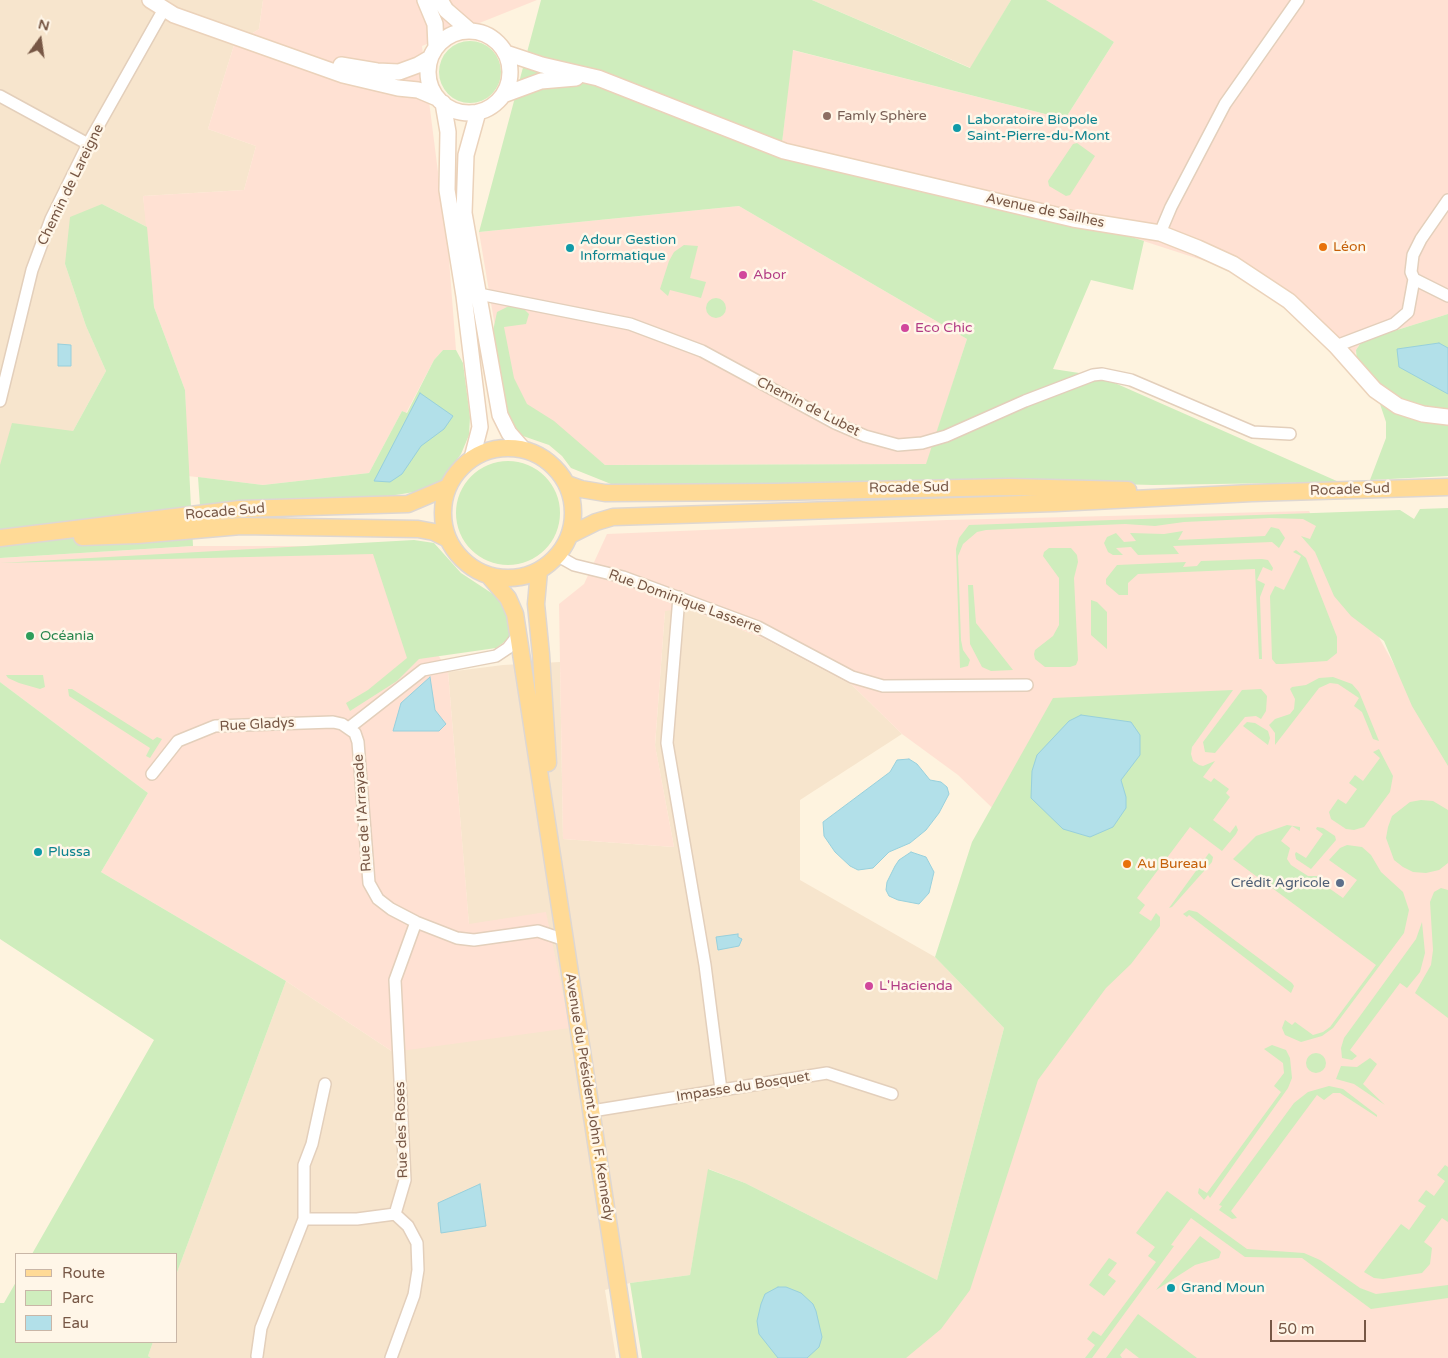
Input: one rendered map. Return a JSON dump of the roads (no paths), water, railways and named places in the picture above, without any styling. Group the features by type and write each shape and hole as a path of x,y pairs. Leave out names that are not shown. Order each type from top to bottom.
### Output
{"main road":[{"path":"524,449 541,456 556,468 567,484 573,509 570,535 558,556 539,571 523,577 506,579 489,576 472,568 458,555 448,540 443,522 443,504 448,487 458,471 472,458 488,450 524,449"},
{"name":"Rocade Sud","path":"567,484 581,489 605,493 774,492 1009,487 1252,493"},
{"name":"Rocade Sud","path":"0,539 240,509 408,504 448,487"},
{"name":"Rocade Sud","path":"570,535 596,522 613,517 1045,504 1252,493 1448,487"},
{"path":"1404,488 1428,495 1448,496"},
{"name":"Rocade Sud","path":"0,539 137,535 241,526 418,529 434,532 448,540"},
{"name":"Avenue du Président John F. Kennedy","path":"539,571 536,604 547,745 550,835"},
{"name":"Avenue du Président John F. Kennedy","path":"489,576 508,598 515,614 519,634 629,1358"}],"street":[{"path":"150,0 180,17 343,75 398,88 418,90 460,111 478,112 488,108 503,95 510,74 506,53 491,36 469,30 456,32 445,38 433,52 412,68 399,72 309,62"},
{"path":"425,0 435,24 433,52 428,72 430,85 440,100 448,132 447,190 500,415 509,433 524,449"},
{"path":"440,0 446,10 469,30"},
{"path":"1160,233 1171,207 1225,104 1296,1"},
{"name":"Chemin de Lareigne","path":"0,401 32,270 51,219 88,144 164,9"},
{"name":"Avenue de Sailhes","path":"506,53 542,65 598,78 784,151 1073,219 1160,233 1233,264 1262,281 1306,316 1375,390 1398,406 1422,414 1448,417"},
{"name":"Avenue de Sailhes","path":"503,95 541,81 598,78"},
{"path":"0,96 88,144"},
{"path":"472,458 480,427 472,295 464,213 464,176 469,143 478,112"},
{"path":"1336,346 1400,321 1408,312 1414,279 1411,272 1413,255 1448,200"},
{"path":"1414,279 1448,296"},
{"name":"Chemin de Lubet","path":"472,295 630,324 702,351 835,423 866,436 898,445 922,443 946,436 1033,398 1093,375 1102,374 1131,380 1253,432 1290,434"},
{"name":"Rue Dominique Lasserre","path":"558,556 574,565 623,577 758,627 852,677 883,686 1028,685"},
{"path":"679,597 667,742 705,965 721,1090"},
{"path":"350,727 423,670 496,656 508,648 519,634"},
{"name":"Rue Gladys","path":"152,774 178,741 215,726 332,722 350,727"},
{"name":"Rue de l'Arrayade","path":"350,727 355,733 358,742 369,883 378,899 391,909 416,922 457,938 474,940 538,931 566,940"},
{"name":"Rue des Roses","path":"395,1214 405,1180 395,980 416,922"},
{"name":"Impasse du Bosquet","path":"592,1111 828,1073 892,1094"},
{"path":"257,1356 261,1328 304,1219 304,1165 312,1144 324,1084"},
{"path":"304,1219 357,1219 395,1214 408,1226 416,1243 418,1270 414,1295 391,1358"}],"water":[{"path":"1439,343 1448,348 1448,394 1399,367 1397,349"},
{"path":"58,344 71,345 71,366 58,366"},
{"path":"420,393 453,416 444,429 421,446 402,474 390,482 374,481"},
{"path":"430,677 435,710 446,724 439,731 393,731 401,703"},
{"path":"1081,715 1131,722 1140,735 1140,755 1121,780 1126,797 1126,808 1113,827 1090,837 1063,829 1031,798 1032,771 1037,755 1069,721"},
{"path":"909,759 917,764 930,780 941,782 947,787 949,794 939,813 926,830 910,843 889,852 873,868 858,870 850,866 835,852 824,836 823,822 890,772 897,760"},
{"path":"911,852 926,857 934,872 929,893 919,904 898,900 889,896 886,890 887,882 895,866 899,860"},
{"path":"738,934 738,937 742,939 739,946 718,950 716,937"},
{"path":"480,1184 486,1226 441,1233 438,1203"},
{"path":"778,1287 786,1287 801,1293 813,1304 816,1311 822,1337 819,1347 807,1358 778,1358 759,1334 757,1321 765,1294"}],"place":[{"name":"Famly Sphère","path":"827,116"},
{"name":"Laboratoire Biopole Saint-Pierre-du-Mont","path":"957,128"},
{"name":"Léon","path":"1323,247"},
{"name":"Adour Gestion Informatique","path":"570,248"},
{"name":"Abor","path":"743,275"},
{"name":"Eco Chic","path":"905,328"},
{"name":"Océania","path":"30,636"},
{"name":"Plussa","path":"38,852"},
{"name":"Au Bureau","path":"1127,864"},
{"name":"Crédit Agricole","path":"1340,883"},
{"name":"L'Hacienda","path":"869,986"},
{"name":"Grand Moun","path":"1171,1288"}]}
